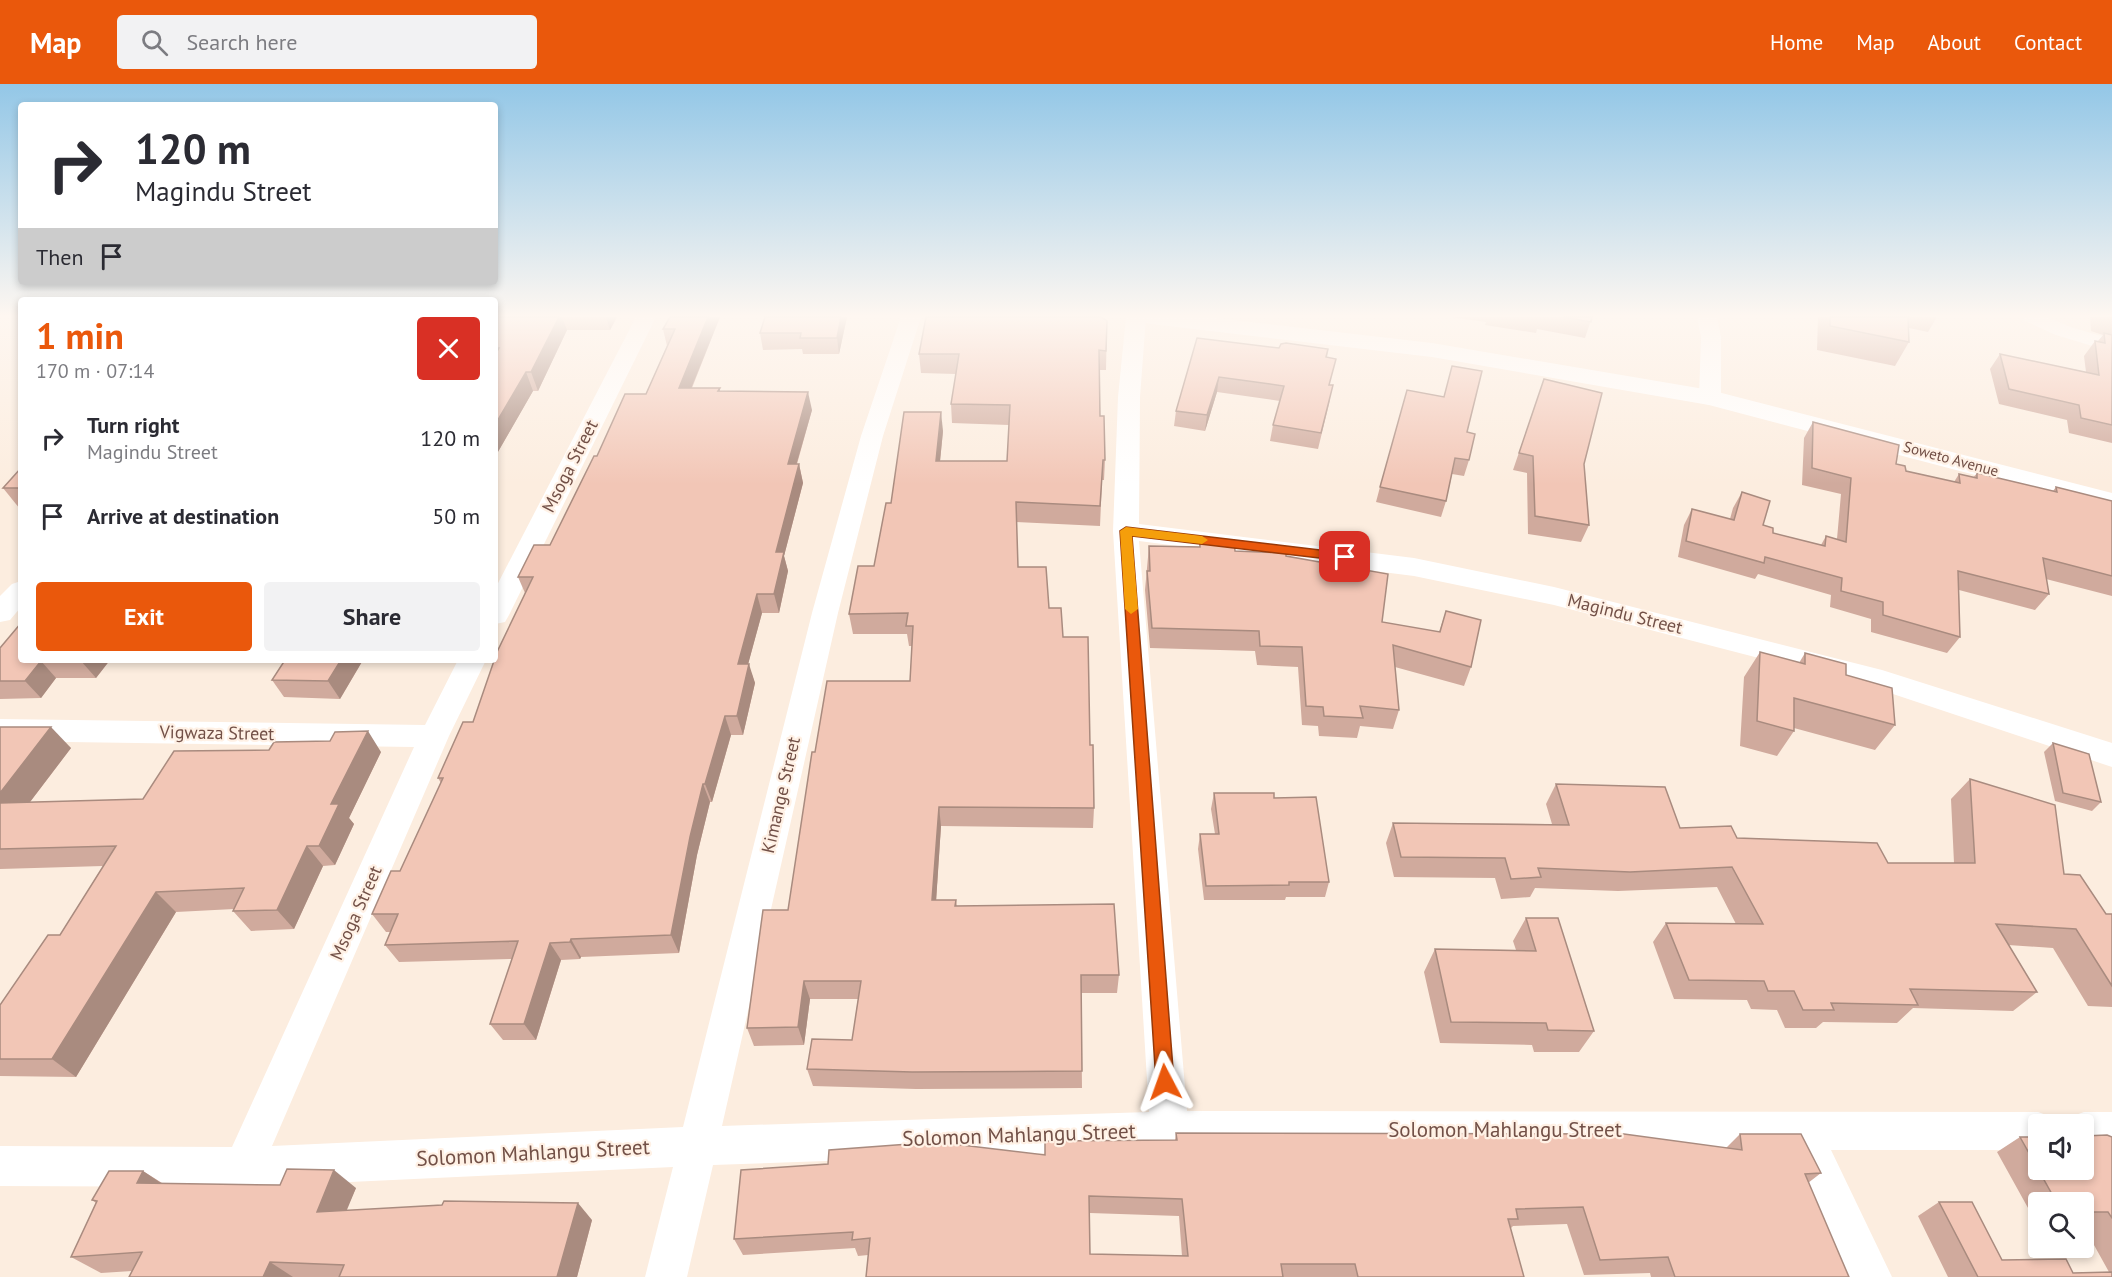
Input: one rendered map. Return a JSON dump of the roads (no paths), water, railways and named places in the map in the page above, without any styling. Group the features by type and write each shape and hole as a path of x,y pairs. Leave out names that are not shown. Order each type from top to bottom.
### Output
{"street":[{"name":"Msoga Street","path":"498,609 618,373"},
{"name":"Kimange Street","path":"666,1277 825,613 872,436 893,373"},
{"path":"1131,373 1126,531 1169,1130"},
{"name":"Soweto Avenue","path":"1563,373 1710,398 2112,501"},
{"path":"1710,373 1710,398"},
{"name":"Magindu Street","path":"1126,531 1414,567 1554,596 1882,680 2112,755"},
{"path":"0,614 18,593"},
{"name":"Msoga Street","path":"243,1167 434,736 470,663"},
{"name":"Vigwaza Street","path":"0,730 434,736"},
{"name":"Solomon Mahlangu Street","path":"0,1166 243,1167 698,1146 1169,1130 2028,1131"},
{"path":"1801,1130 1871,1277"},
{"path":"2094,1131 2112,1131"}]}
